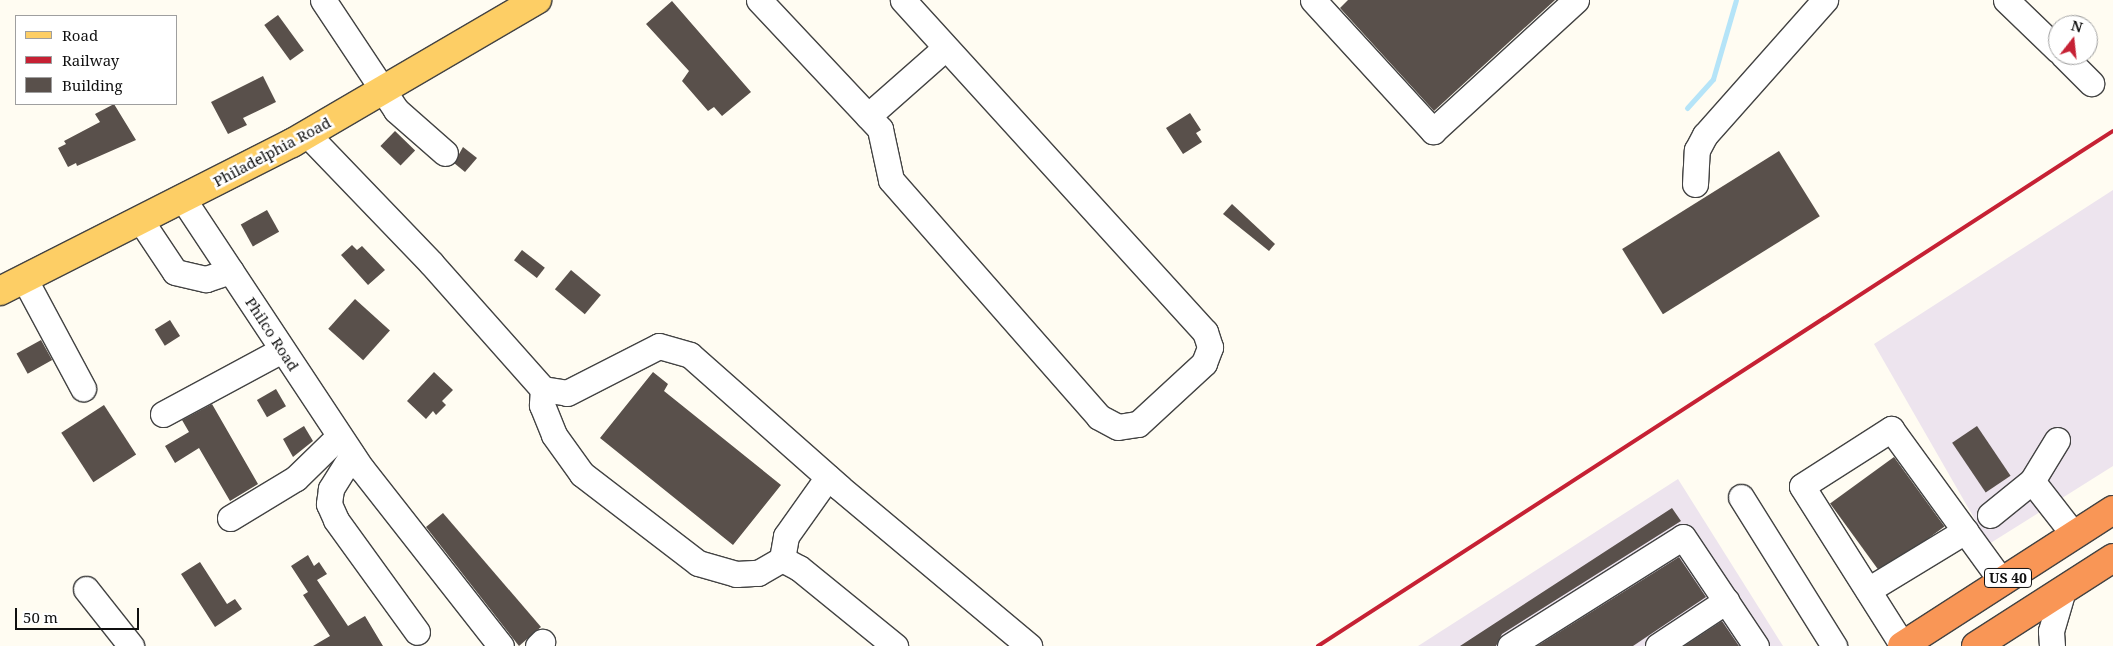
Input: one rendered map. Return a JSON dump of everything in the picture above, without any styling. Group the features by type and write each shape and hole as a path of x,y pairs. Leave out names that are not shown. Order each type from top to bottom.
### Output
{"highway":[{"name":"US 40","path":"1903,646 2113,510"},
{"name":"US 40","path":"1980,646 2113,558"}],"main road":[{"name":"Philadelphia Road","path":"0,291 141,221 307,134 537,0"}],"street":[{"path":"323,0 385,90 396,110 445,153"},
{"path":"759,0 880,129 891,180 897,188 1100,417 1118,427 1138,424 1204,363 1210,347 1205,332 903,0"},
{"path":"1313,0 1432,131 1576,0"},
{"path":"1695,184 1697,150 1705,135 1825,0"},
{"path":"2006,0 2048,40"},
{"path":"868,116 945,48"},
{"path":"2073,65 2091,82"},
{"path":"307,134 431,263 543,389 567,393 650,348 670,347 690,355 834,482 1029,646"},
{"name":"Philco Road","path":"183,198 351,454 501,646"},
{"path":"141,221 175,272 206,279 231,271"},
{"path":"25,280 83,388"},
{"path":"163,414 282,350"},
{"path":"543,389 542,405 554,435 582,474 698,564 736,574 751,574 758,573 782,560"},
{"path":"1903,646 1802,486 1891,429 2002,582"},
{"path":"1990,515 2032,481 2056,440"},
{"path":"230,518 296,478 351,454"},
{"path":"351,454 331,489 329,504 336,520 417,632"},
{"path":"2032,481 2074,535"},
{"path":"782,560 786,536 834,482"},
{"path":"1742,497 1834,646"},
{"path":"1868,590 1965,531"},
{"path":"1510,646 1683,537 1756,646"},
{"path":"782,560 799,568 895,646"},
{"path":"86,589 132,646"},
{"path":"2052,646 2051,631 2063,590"},
{"path":"1658,646 1726,601"}],"shaded area":[{"path":"2113,190 2113,466 1989,544 1874,344"},
{"path":"1678,479 1783,646 1418,646"}],"building":[{"path":"1348,0 1555,0 1434,111 1340,8"},
{"path":"672,1 751,92 722,116 714,107 708,111 682,81 689,71 646,24"},
{"path":"278,15 304,51 290,61 264,25"},
{"path":"263,76 276,102 243,118 247,125 228,134 211,102"},
{"path":"115,105 136,140 77,166 76,163 68,167 58,148 66,144 64,141 100,122 95,114"},
{"path":"1190,113 1201,130 1196,133 1202,142 1183,154 1166,128"},
{"path":"395,131 415,150 401,166 380,146"},
{"path":"463,147 477,158 465,172 454,163"},
{"path":"1779,151 1820,216 1663,314 1622,249"},
{"path":"1232,204 1275,244 1269,251 1223,214"},
{"path":"267,210 279,232 253,246 241,225"},
{"path":"352,245 357,250 362,246 385,270 368,285 341,255"},
{"path":"522,250 545,268 537,278 514,260"},
{"path":"571,270 601,295 585,314 555,289"},
{"path":"355,299 390,330 363,360 328,329"},
{"path":"170,320 180,336 165,346 155,330"},
{"path":"41,340 52,360 28,374 17,354"},
{"path":"434,372 453,390 442,401 446,405 436,415 433,411 426,419 407,401"},
{"path":"653,372 668,384 664,391 781,485 733,545 600,438"},
{"path":"276,389 286,406 267,417 257,400"},
{"path":"212,404 258,484 230,501 199,448 175,463 165,446 189,432 182,420"},
{"path":"104,405 136,454 93,482 61,433"},
{"path":"304,426 313,441 293,457 283,439"},
{"path":"1977,426 2011,476 1986,493 1952,443"},
{"path":"1894,457 1945,527 1881,573 1830,503"},
{"path":"1672,508 1681,521 1502,634 1496,646 1460,646"},
{"path":"443,513 541,627 519,646 426,527"},
{"path":"308,555 314,566 319,562 327,574 317,580 348,626 365,616 383,646 313,646 330,636 303,595 308,592 291,566"},
{"path":"1679,557 1706,597 1633,646 1537,646"},
{"path":"200,562 227,604 235,599 242,609 215,627 181,574"},
{"path":"1722,621 1739,646 1684,646"}],"waterway":[{"path":"1687,108 1713,79 1736,0"}],"railway":[{"path":"1318,646 2113,131"}]}
